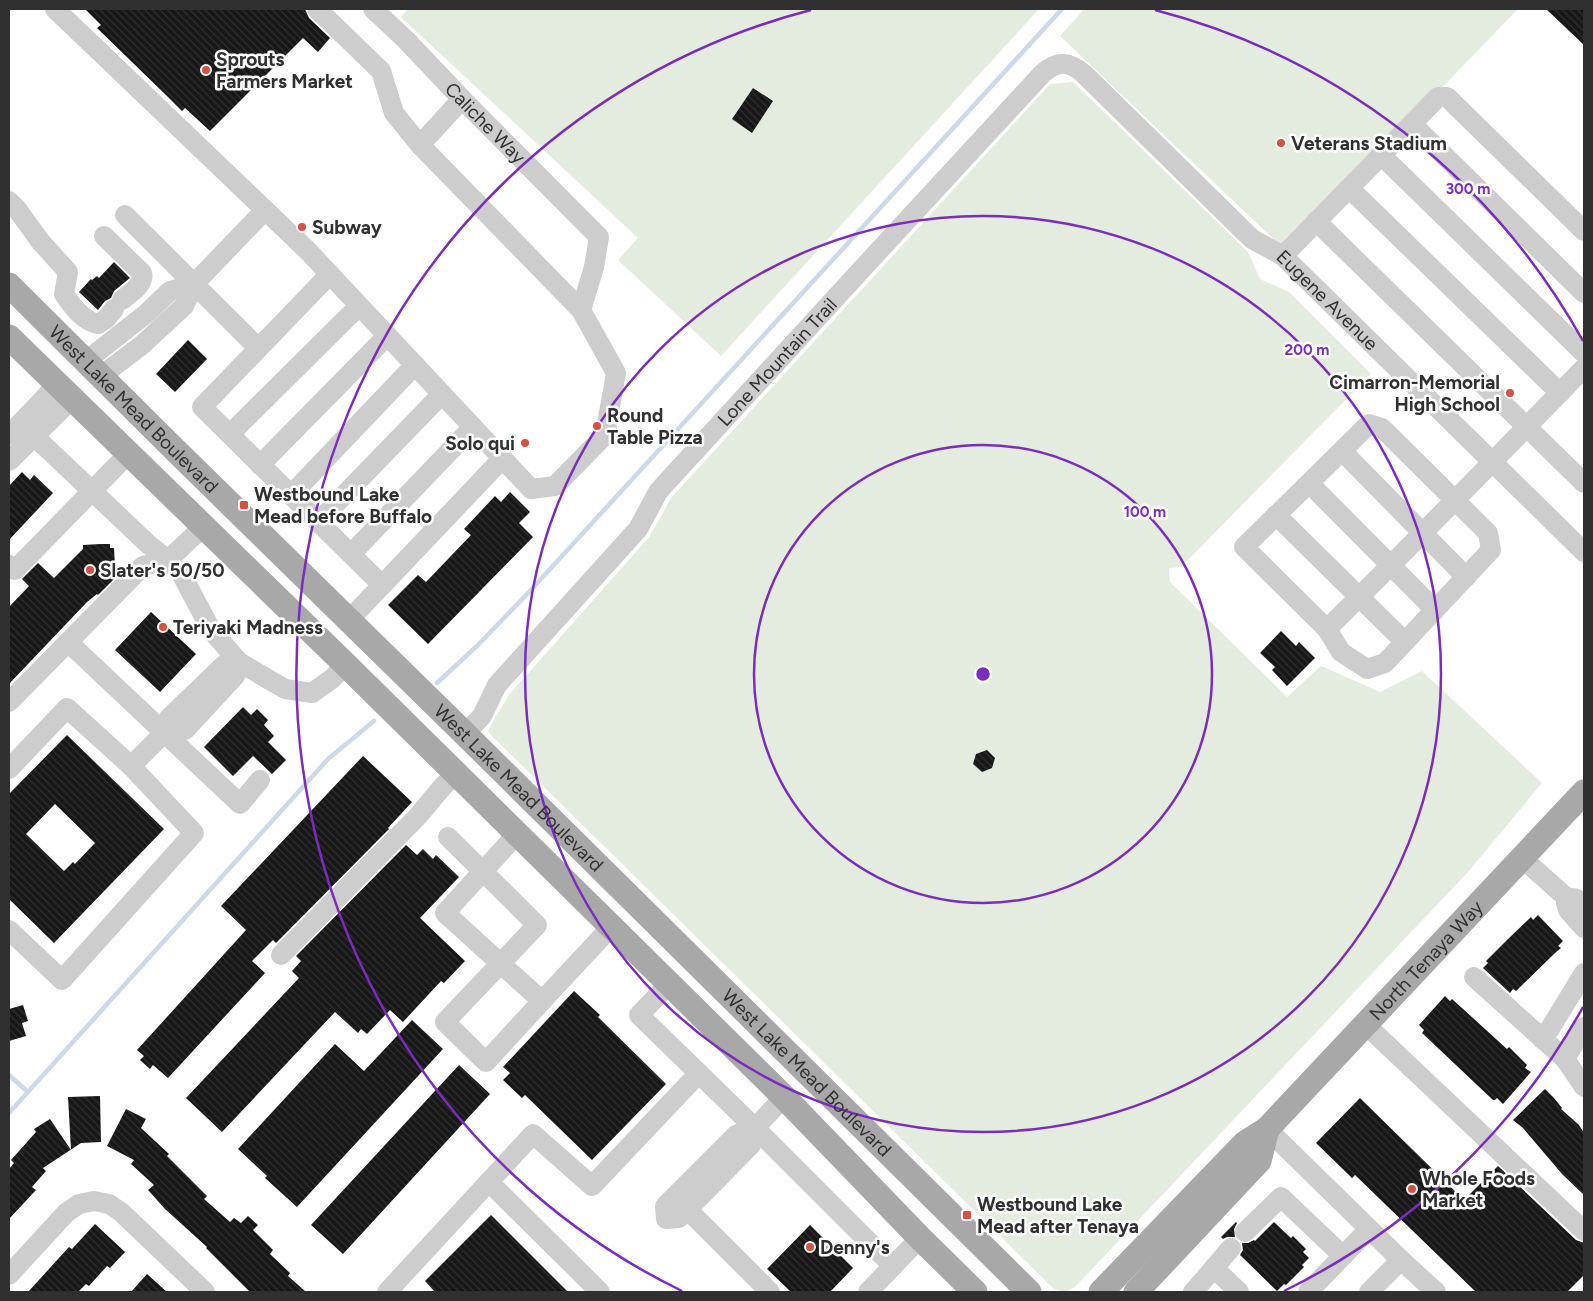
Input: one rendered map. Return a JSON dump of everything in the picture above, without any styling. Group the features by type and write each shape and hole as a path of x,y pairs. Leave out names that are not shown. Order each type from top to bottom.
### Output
{"main road":[{"name":"West Lake Mead Boulevard","path":"9,285 301,574 462,730 1029,1292"},
{"name":"West Lake Mead Boulevard","path":"9,337 345,664 784,1097 972,1292"},
{"path":"65,391 94,369"},
{"path":"204,526 214,519 218,520 238,538 301,574"},
{"path":"345,664 375,674 458,755 464,754 467,749 462,730"},
{"path":"457,775 462,772 468,772 482,777 538,829 592,859"},
{"name":"North Tenaya Way","path":"1101,1292 1246,1143 1267,1129 1584,792"},
{"path":"784,1097 807,1073"},
{"name":"North Tenaya Way","path":"1136,1292 1259,1160 1267,1129"}],"street":[{"path":"56,9 330,274 532,489 555,486 606,435 616,373 581,310 420,144 394,113 381,71 317,9"},
{"name":"Caliche Way","path":"373,9 406,40 600,237 594,267 581,310"},
{"name":"Eugene Avenue","path":"1062,64 1075,66 1084,74 1252,239 1283,256 1584,552"},
{"name":"Lone Mountain Trail","path":"462,730 482,716 503,677 638,529 658,492 664,485 1042,74 1049,68 1062,64"},
{"path":"1283,256 1438,97 1447,97 1584,231"},
{"path":"420,144 462,99"},
{"path":"1412,124 1584,293"},
{"path":"1381,155 1584,354"},
{"path":"1349,188 1560,393"},
{"path":"9,201 40,241 68,272 64,294 70,304 85,318 98,324 142,283 143,277 142,273 104,236"},
{"path":"94,369 142,344 171,319 184,306 194,284 265,210"},
{"path":"124,215 258,348"},
{"path":"1316,221 1584,483"},
{"path":"330,274 202,407 382,585"},
{"path":"230,434 359,306"},
{"path":"260,465 387,336"},
{"path":"290,494 415,365"},
{"path":"1327,629 1584,368"},
{"path":"9,461 18,426 65,391"},
{"path":"318,522 442,394"},
{"path":"1370,424 1382,428 1488,533 1491,550 1385,662 1367,669 1341,652 1327,629 1244,546 1342,451 1370,424"},
{"path":"18,426 93,491 181,573 211,630 239,662 284,689 312,693 333,678 345,664"},
{"path":"351,554 474,427"},
{"path":"1342,451 1466,577"},
{"path":"9,565 14,570 129,453"},
{"path":"349,620 503,458"},
{"path":"1309,483 1435,610"},
{"path":"1276,515 1405,642"},
{"path":"9,702 143,566 168,560 204,526"},
{"path":"68,642 240,804 260,780"},
{"path":"132,766 165,732 185,730 235,676 239,662"},
{"path":"9,769 67,708 132,766 194,833 62,980 9,930"},
{"path":"281,955 418,816 444,785 457,775"},
{"path":"517,834 445,913 542,1001"},
{"path":"448,838 537,925 445,1022 486,1062 611,927"},
{"path":"1522,858 1580,914"},
{"path":"1543,1040 1584,972"},
{"path":"1474,977 1565,1059 1584,1087"},
{"path":"669,984 639,1015 893,1266"},
{"path":"1365,1024 1584,1231"},
{"path":"1565,1059 1584,1027"},
{"path":"387,1292 533,1134 592,1186 698,1073"},
{"path":"770,1292 688,1210 679,1218 666,1219 665,1206 736,1135 755,1128 784,1097"},
{"path":"1267,1129 1433,1291"},
{"path":"489,1182 600,1292"},
{"path":"1245,1232 1281,1197 1343,1256"},
{"path":"9,1275 66,1213 79,1204 94,1201 109,1204 121,1212 205,1292"},
{"path":"1308,1292 1369,1229"},
{"path":"868,1292 920,1238"},
{"path":"1193,1292 1231,1248"},
{"path":"1368,1292 1400,1260"},
{"path":"1214,1268 1239,1292"}],"shaded area":[{"path":"408,9 1039,9 721,356 618,260 638,238 401,17"},
{"name":"Veterans Stadium","path":"1084,9 1518,9 1285,250 1060,36"},
{"path":"1073,82 1248,252 1260,279 1289,292 1371,374 1181,567 1169,568 1170,582 1287,697 1321,666 1380,692 1422,671 1542,783 1468,872 1075,1287 1065,1292 1054,1289 488,732 509,695 650,536 671,498 1050,84"}],"building":[{"name":"Sprouts Farmers Market","path":"85,9 305,9 309,18 330,38 318,52 303,38 210,131 185,108 182,111 97,28 101,25"},
{"path":"1546,9 1584,9 1584,45"},
{"path":"753,88 773,101 752,133 732,119"},
{"path":"114,262 130,278 114,291 111,298 105,301 98,310 79,292 91,279 97,276 99,278"},
{"path":"188,340 207,359 175,392 156,374"},
{"path":"22,472 30,480 34,475 53,493 9,540 9,486"},
{"path":"510,492 530,512 519,523 533,537 428,644 388,605 418,575 426,582 471,535 464,529 495,496 501,502"},
{"path":"110,544 110,548 114,548 115,566 121,572 98,595 87,602 9,684 9,607 29,586 22,579 38,563 54,578 83,549 83,545"},
{"path":"151,612 196,654 160,692 115,650"},
{"path":"1281,631 1296,646 1299,642 1315,658 1287,686 1272,670 1275,667 1260,653"},
{"path":"243,707 251,715 257,709 268,720 264,725 274,736 268,742 286,760 272,774 253,756 233,776 204,747"},
{"path":"67,735 164,829 54,943 9,899 9,794","holes":["55,804 95,843 75,864 73,862 64,871 26,834"]},
{"path":"987,750 995,758 992,768 982,772 973,764 976,754"},
{"path":"363,756 412,802 389,829 276,943 273,940 252,961 265,973 168,1078 153,1065 150,1069 140,1060 144,1056 137,1050 246,930 221,906"},
{"path":"406,845 417,855 423,849 433,859 436,855 459,877 420,918 465,961 444,983 441,981 403,1022 390,1010 367,1034 361,1029 358,1033 335,1012 222,1132 186,1098 299,978 292,971 301,961 296,956"},
{"path":"1538,915 1563,941 1558,946 1561,948 1516,991 1513,989 1510,993 1483,968 1488,963 1486,961 1507,940 1531,917 1533,920"},
{"path":"574,991 600,1015 598,1017 666,1084 592,1160 525,1095 522,1098 503,1080 510,1073 503,1067"},
{"path":"1445,996 1450,1001 1452,999 1507,1049 1509,1047 1527,1065 1525,1068 1531,1072 1503,1104 1497,1098 1493,1100 1422,1033 1424,1030 1419,1025"},
{"path":"23,1005 28,1021 22,1023 26,1036 9,1041 9,1009"},
{"path":"412,1020 443,1049 297,1207 265,1178 267,1176 238,1149 335,1044 364,1071"},
{"path":"459,1065 490,1094 343,1254 311,1225"},
{"path":"1545,1089 1561,1109 1579,1125 1584,1133 1584,1195 1562,1174 1523,1128 1513,1120"},
{"path":"100,1096 101,1142 81,1143 71,1150 68,1097"},
{"name":"Whole Foods Market","path":"1360,1098 1464,1200 1498,1166 1576,1240 1584,1243 1584,1275 1567,1292 1476,1292 1355,1175 1352,1178 1316,1143"},
{"path":"126,1109 146,1119 141,1128 169,1154 167,1156 207,1196 204,1199 230,1222 234,1218 241,1223 248,1216 258,1225 253,1230 273,1250 270,1254 290,1273 288,1276 306,1292 250,1292 207,1247 165,1209 148,1190 154,1185 131,1164 134,1160 107,1146"},
{"path":"50,1119 71,1150 43,1168 46,1171 32,1187 36,1190 9,1219 9,1169 14,1163 11,1160 36,1132 34,1129"},
{"path":"491,1215 568,1292 435,1292 425,1281"},
{"path":"1236,1222 1234,1229 1235,1237 1223,1239 1221,1237"},
{"path":"1274,1222 1291,1238 1293,1236 1306,1249 1303,1252 1309,1258 1302,1265 1304,1267 1277,1291 1240,1255 1243,1250 1242,1243 1255,1241"},
{"path":"95,1224 125,1252 110,1268 107,1266 89,1286 86,1284 78,1292 28,1292 69,1247 72,1249"},
{"name":"Denny's","path":"810,1225 853,1268 830,1292 791,1292 767,1269"},
{"path":"147,1274 167,1292 131,1292"}],"waterway":[{"path":"437,683 477,646 530,591 1062,9"},
{"path":"9,1113 328,759 374,721"},
{"path":"9,1075 28,1092"}],"place":[{"name":"Sprouts Farmers Market","path":"206,70"},
{"name":"Veterans Stadium","path":"1281,143"},
{"name":"Subway","path":"302,227"},
{"name":"Cimarron-Memorial High School","path":"1510,393"},
{"name":"Round Table Pizza","path":"597,426"},
{"name":"Solo qui","path":"525,443"},
{"name":"Westbound Lake Mead before Buffalo","path":"244,505"},
{"name":"Slater's 50/50","path":"90,570"},
{"name":"Teriyaki Madness","path":"163,627"},
{"name":"Whole Foods Market","path":"1412,1189"},
{"name":"Westbound Lake Mead after Tenaya","path":"967,1215"},
{"name":"Denny's","path":"810,1247"}]}
